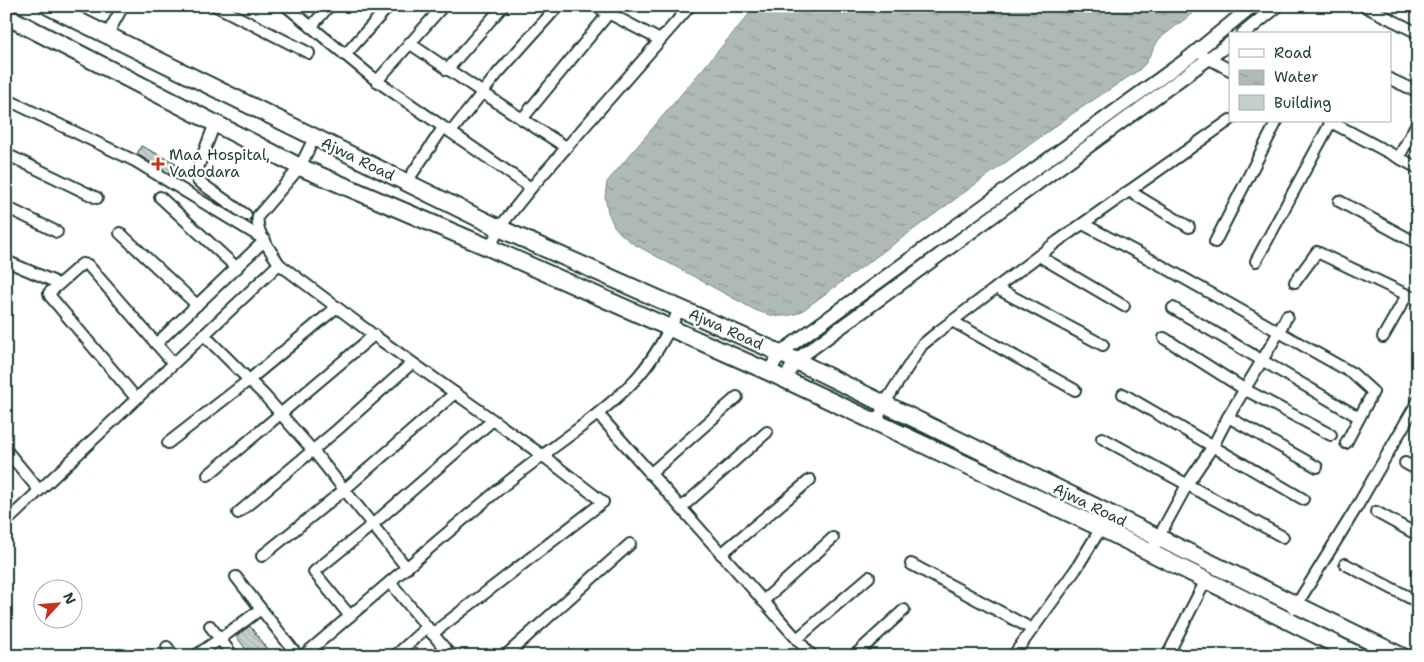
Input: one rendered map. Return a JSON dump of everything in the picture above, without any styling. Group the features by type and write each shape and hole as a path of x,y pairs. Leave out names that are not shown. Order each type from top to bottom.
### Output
{"main road":[{"name":"Ajwa Road","path":"48,6 499,228 796,360 1154,545 1297,605 1401,656"},
{"name":"Ajwa Road","path":"6,16 300,167 490,248 770,372 1101,528 1154,545 1206,580 1288,620 1349,653"}],"street":[{"path":"107,36 123,6"},
{"path":"216,6 308,54"},
{"path":"286,6 377,81 531,188"},
{"path":"311,27 329,6"},
{"path":"344,55 389,6"},
{"path":"377,81 443,6"},
{"path":"447,70 503,6"},
{"path":"406,183 447,130 558,6"},
{"path":"595,6 660,40"},
{"path":"490,248 499,228 531,188 690,6"},
{"path":"770,372 780,353 1197,51 1252,6"},
{"path":"1245,32 1277,6"},
{"path":"1364,6 1418,32"},
{"path":"522,119 609,13"},
{"path":"409,43 481,93 566,148"},
{"path":"785,379 796,360 1229,45"},
{"path":"1197,51 1229,70"},
{"path":"1392,80 1418,92"},
{"path":"6,99 135,161 265,240"},
{"path":"877,422 884,404 922,345 1039,256 1229,121"},
{"path":"1399,158 1418,121"},
{"path":"1215,242 1276,122"},
{"path":"1256,261 1330,122 1418,168"},
{"path":"215,123 196,177 198,181 246,215"},
{"path":"314,138 300,167 258,216 257,223 279,264 604,502 395,656"},
{"path":"6,154 97,198"},
{"path":"1129,191 1189,227"},
{"path":"160,197 237,268"},
{"path":"1339,201 1418,244"},
{"path":"6,207 57,232"},
{"path":"1083,224 1155,262 1352,373 1373,392 1346,442"},
{"path":"120,233 197,305"},
{"path":"156,344 265,240"},
{"path":"1295,282 1317,252 1418,300"},
{"path":"1039,256 1124,306"},
{"path":"6,261 53,281"},
{"path":"136,398 49,293 82,264 88,265 173,363"},
{"path":"9,515 39,490 279,264"},
{"path":"996,288 1103,346"},
{"path":"1383,337 1407,295"},
{"path":"168,443 249,380 336,307"},
{"path":"304,656 406,568 542,455 598,414 632,383 659,349 680,308"},
{"path":"1173,308 1355,414"},
{"path":"1154,545 1188,483 1213,446 1287,316"},
{"path":"952,322 1075,390"},
{"path":"204,334 280,413 312,450 406,568"},
{"path":"208,475 374,335"},
{"path":"1164,338 1244,389 1331,435"},
{"path":"238,513 337,430 412,363"},
{"path":"262,556 344,490 455,393"},
{"path":"1123,394 1303,499"},
{"path":"650,474 737,397"},
{"path":"1288,620 1418,401"},
{"path":"598,414 812,656"},
{"path":"1228,417 1317,467"},
{"path":"350,616 314,572 372,525 493,420"},
{"path":"681,508 767,432"},
{"path":"1102,438 1188,483 1283,537"},
{"path":"6,450 39,490"},
{"path":"1404,463 1418,470"},
{"path":"721,554 810,480"},
{"path":"1376,512 1418,535"},
{"path":"1012,656 1076,569 1101,528"},
{"path":"763,601 833,538"},
{"path":"505,656 630,544"},
{"path":"911,564 1032,629"},
{"path":"1344,564 1418,602"},
{"path":"236,577 298,656"},
{"path":"797,639 869,577"},
{"path":"1167,656 1206,580"},
{"path":"390,582 451,656"},
{"path":"195,656 261,609"},
{"path":"854,656 904,610"},
{"path":"210,626 233,656"},
{"path":"166,647 173,656"}],"water":[{"path":"756,6 1202,6 1159,39 1145,64 1139,70 1072,114 799,313 782,316 755,310 632,243 614,226 608,212 605,197 607,182"}],"building":[{"path":"141,146 176,163 170,174 137,154"},
{"path":"250,626 272,656 251,656 236,636"}],"place":[{"name":"Maa Hospital, Vadodara","path":"158,164"}]}
